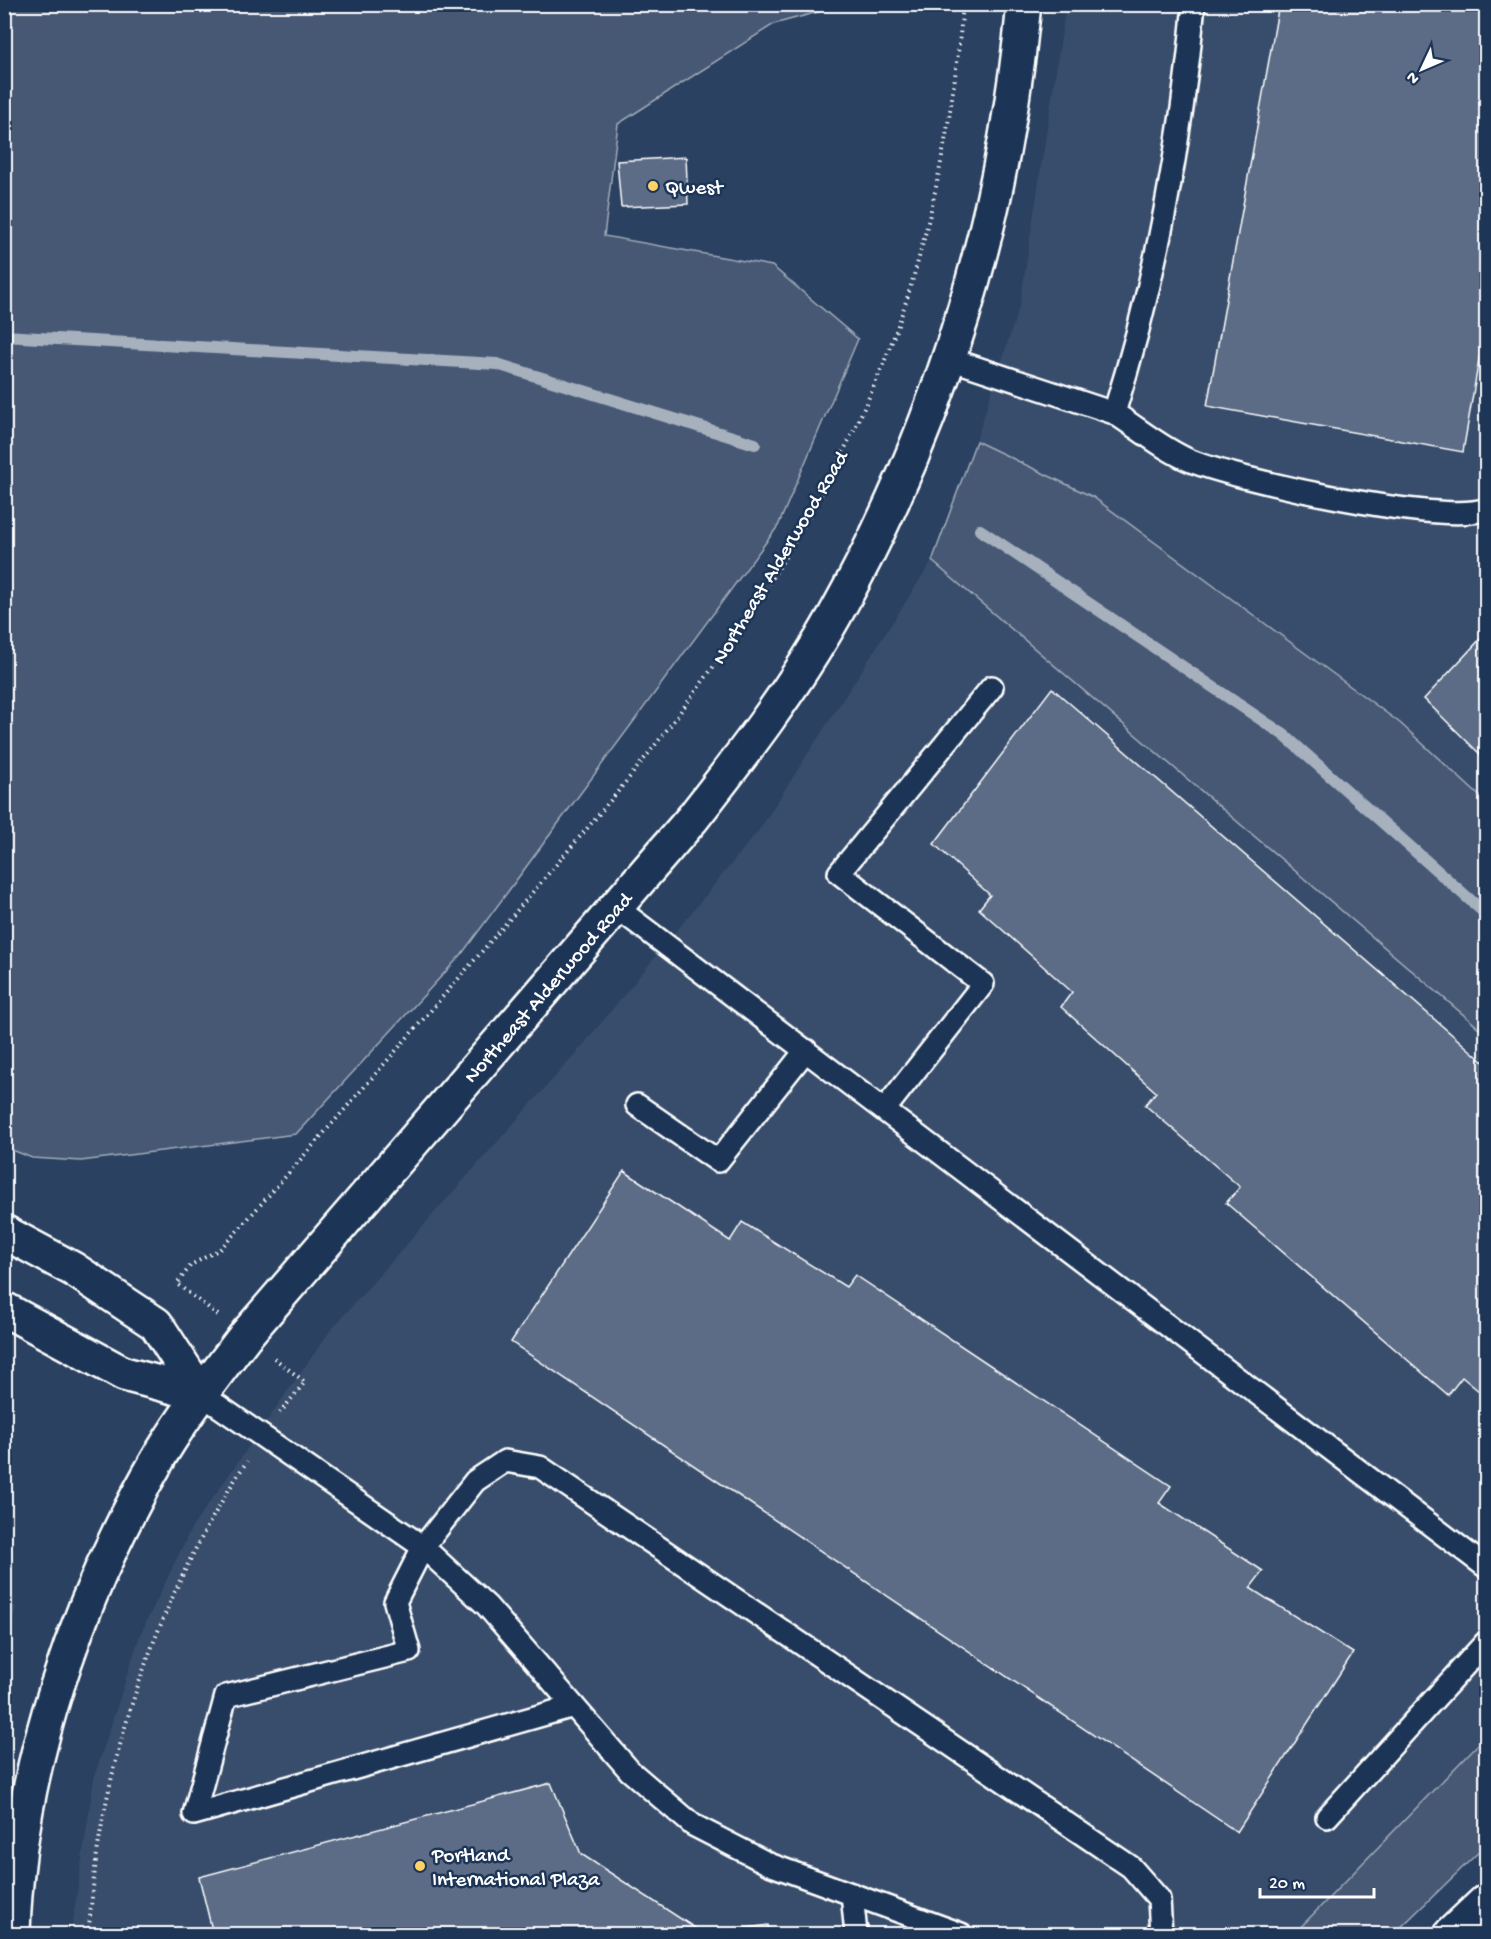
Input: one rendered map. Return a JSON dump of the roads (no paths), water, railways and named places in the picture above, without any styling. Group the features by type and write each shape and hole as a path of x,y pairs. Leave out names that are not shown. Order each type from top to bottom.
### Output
{"street":[{"name":"Northeast Alderwood Road","path":"13,1935 22,1845 34,1772 52,1704 73,1640 100,1574 131,1509 161,1454 201,1394 245,1336 616,907 742,756 834,616 919,439 950,359 983,251 1019,64 1024,4"},
{"path":"4,1232 73,1269 156,1324 201,1394"},
{"path":"4,1309 124,1374 201,1394"},
{"path":"1451,1935 1486,1900"}],"lane":[{"path":"1114,413 1156,255 1189,58 1194,4"},
{"path":"950,359 1114,413 1191,461 1303,492 1425,512 1478,512 1486,509"},
{"path":"885,1109 983,984 839,873 992,687"},
{"path":"616,907 1486,1567"},
{"path":"638,1105 718,1161 806,1050"},
{"path":"201,1394 423,1547 487,1606 630,1771 693,1825 769,1864 961,1935"},
{"path":"574,1706 194,1814 226,1696 409,1651 395,1602 423,1547 475,1481 505,1461 540,1467 1131,1867 1159,1899 1161,1935"},
{"path":"1327,1817 1486,1642"},
{"path":"852,1894 856,1935"}],"waterway":[{"path":"4,336 497,364 755,444"},
{"path":"980,530 1284,735 1486,914"}],"place":[{"name":"Qwest","path":"653,186"},
{"name":"Portland International Plaza","path":"420,1866"}]}
